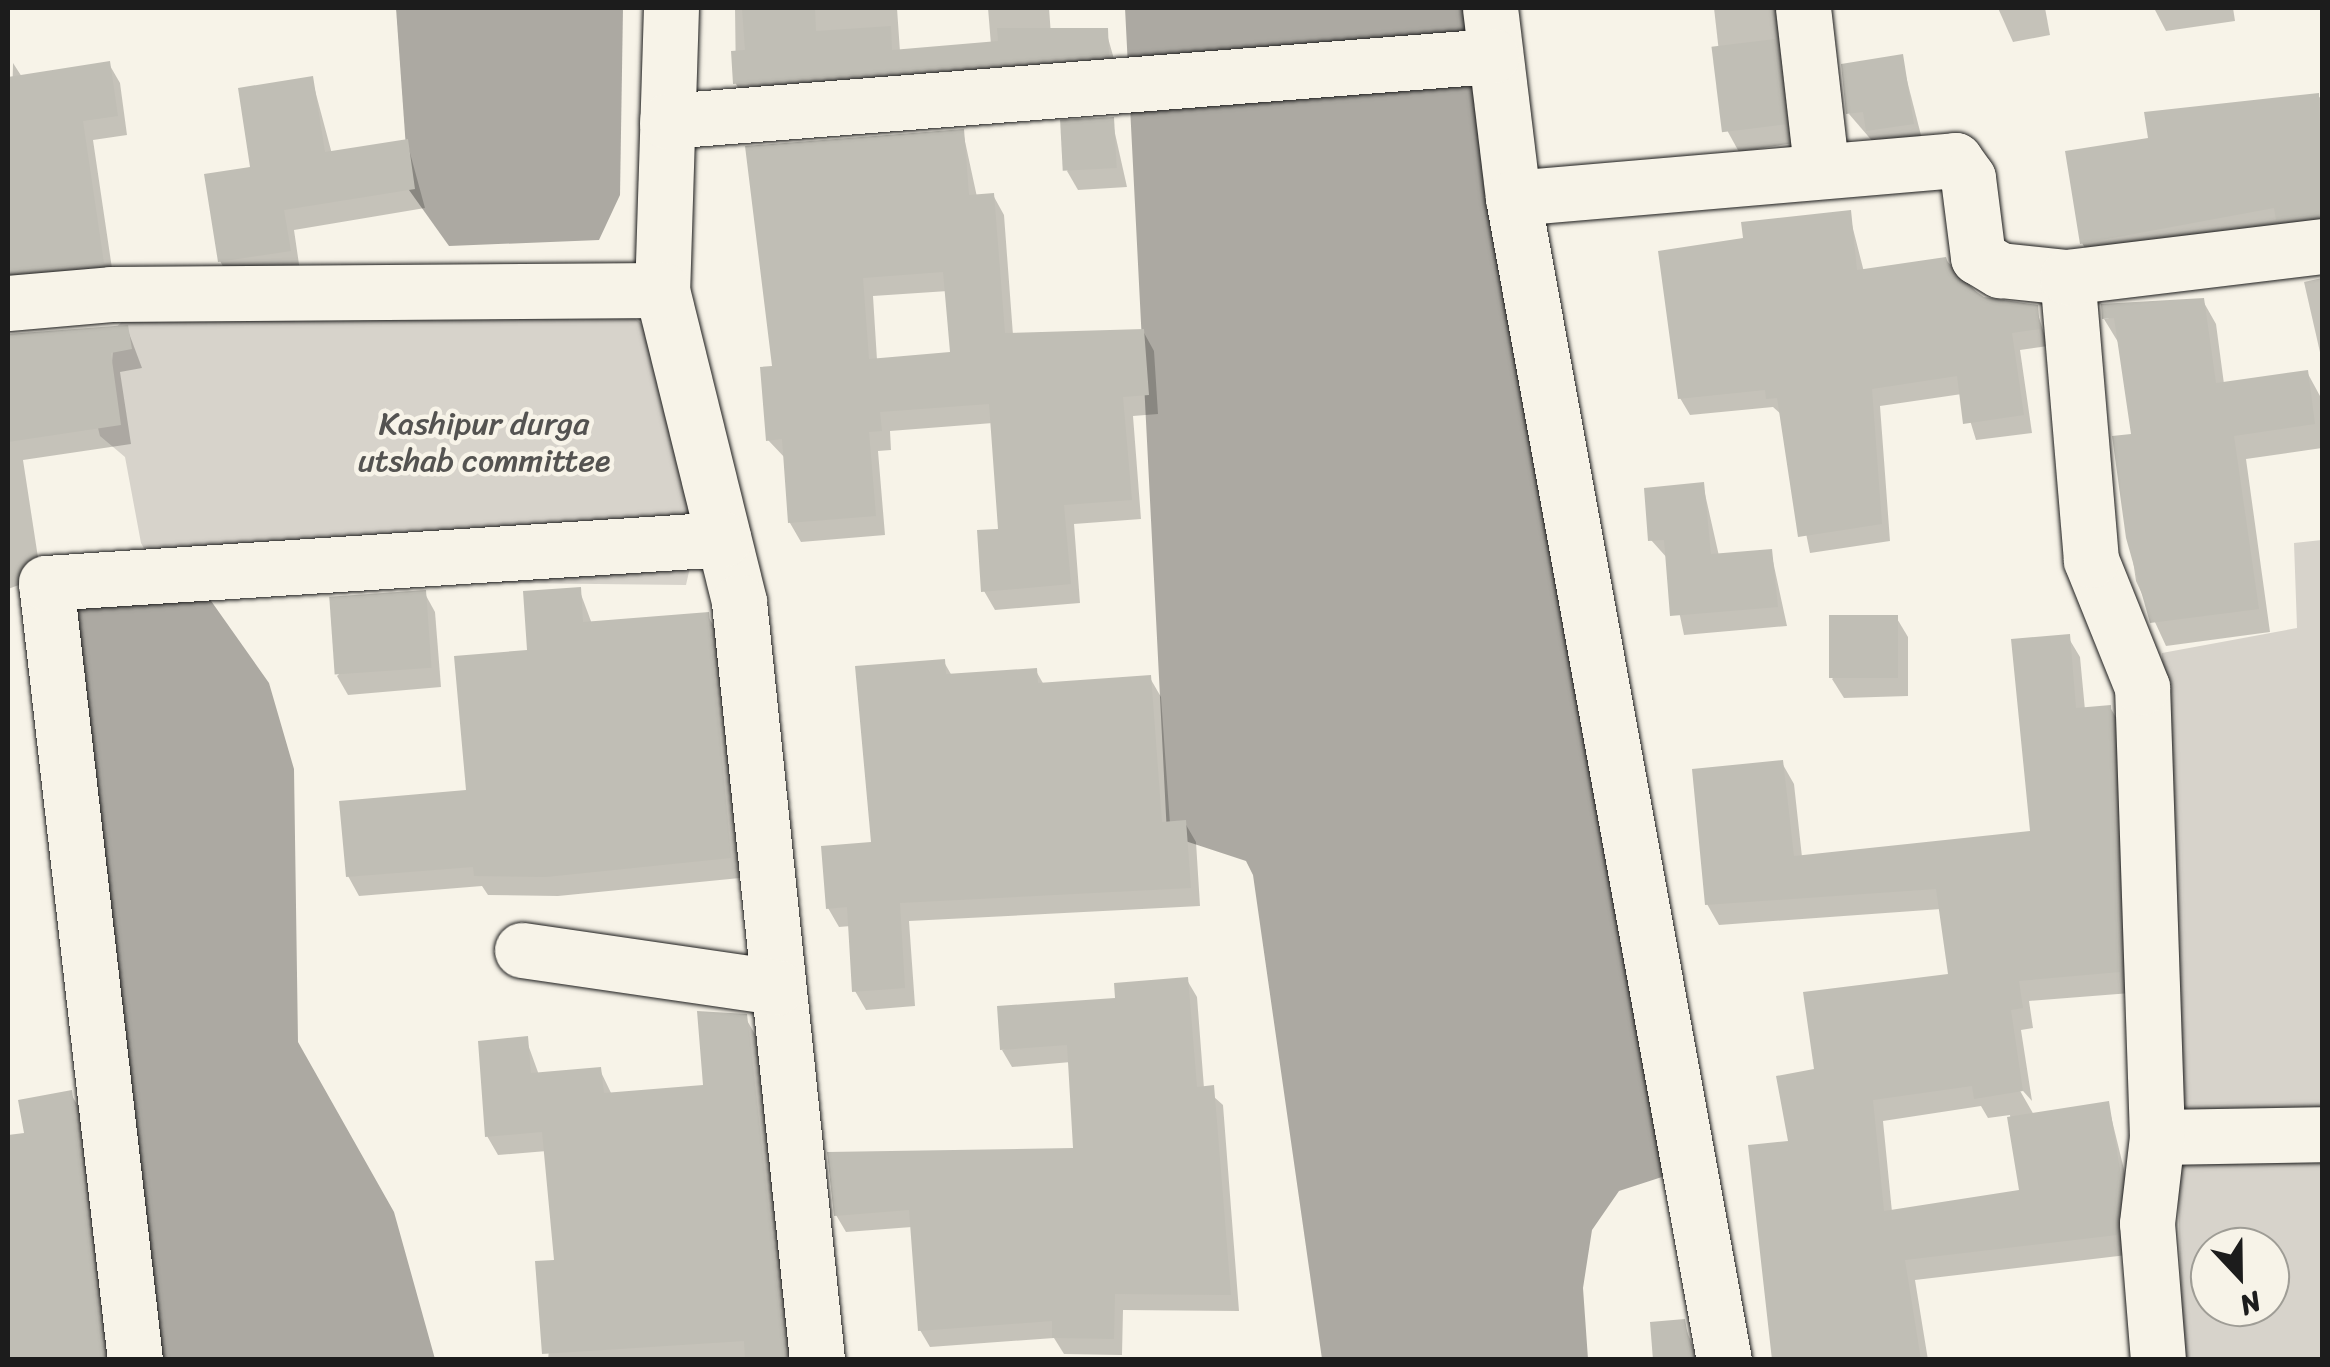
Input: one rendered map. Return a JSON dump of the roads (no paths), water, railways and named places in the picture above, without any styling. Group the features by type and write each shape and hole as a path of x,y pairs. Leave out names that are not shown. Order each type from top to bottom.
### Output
{"street":[{"path":"670,8 662,290 739,602 817,1360"},
{"path":"1803,8 1821,166"},
{"path":"668,121 1490,32 1513,198 1724,1360"},
{"path":"1513,198 1821,166 1955,160 1968,178 1978,256 2000,270 2068,277 2322,246"},
{"path":"2068,277 2091,560 2142,686 2156,1137 2147,1224 2158,1360"},
{"path":"8,304 110,294 662,290"},
{"path":"135,1360 46,583 724,538"},
{"path":"522,950 776,987"},
{"path":"2156,1137 2322,1134"}],"park label":[{"name":"Kashipur durga utshab committee","path":"484,444"}]}
